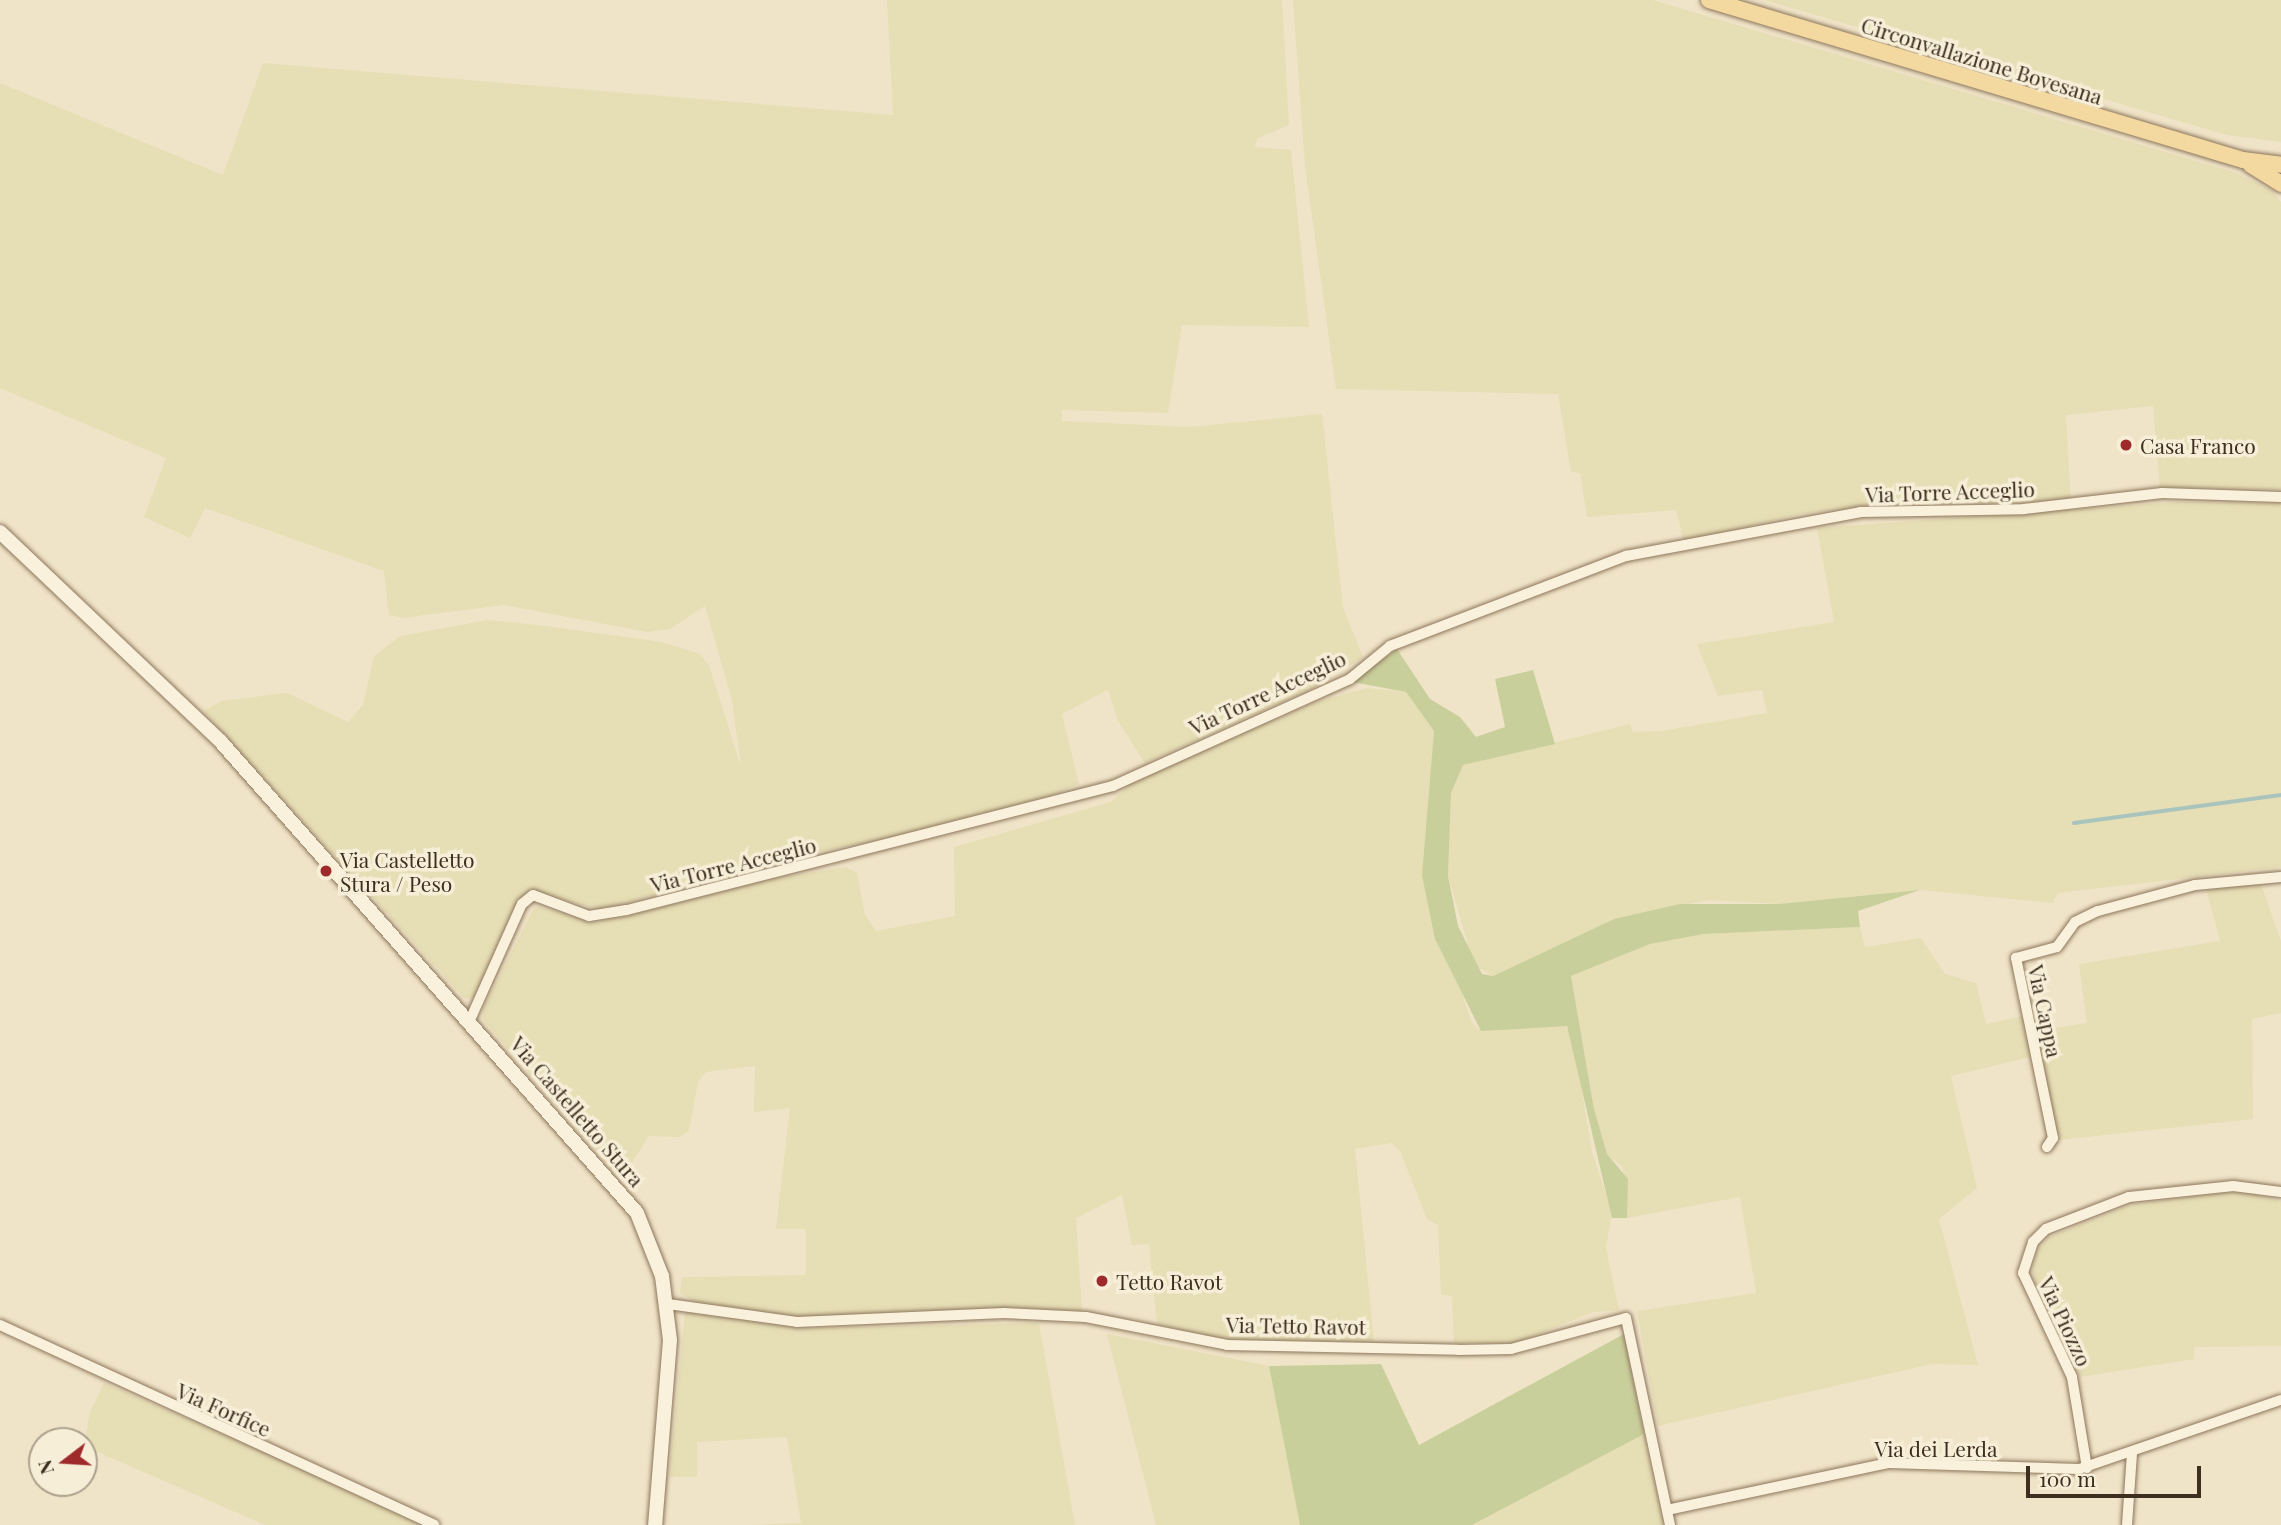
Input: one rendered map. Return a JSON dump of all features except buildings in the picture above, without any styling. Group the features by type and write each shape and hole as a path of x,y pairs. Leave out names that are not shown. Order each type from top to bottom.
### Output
{"main road":[{"name":"Circonvallazione Bovesana","path":"1709,0 2243,160 2281,165"},
{"name":"Circonvallazione Bovesana","path":"2243,160 2281,184"}],"street":[{"name":"Via Torre Acceglio","path":"470,1020 522,904 533,895 589,916 627,910 1113,786 1350,679 1390,646 1626,556 1860,512 2024,509 2162,493 2281,496"},
{"name":"Via Castelletto Stura","path":"0,532 145,667 258,782 637,1213 668,1304 670,1371 655,1525"},
{"name":"Via Cappa","path":"2047,1147 2053,1138 2016,958 2057,947 2076,922 2098,911 2195,885 2281,877"},
{"name":"Via Piozzo","path":"2087,1468 2071,1377 2026,1283 2024,1261 2033,1242 2046,1229 2129,1197 2233,1186 2281,1192"},
{"name":"Via Tetto Ravot","path":"668,1304 797,1322 1004,1313 1086,1317 1227,1345 1458,1350 1511,1349 1626,1318 1670,1525"},
{"name":"Via Forfice","path":"0,1325 434,1525"},
{"name":"Via dei Lerda","path":"1667,1510 1889,1464 2087,1468 2281,1400"},
{"path":"2127,1525 2132,1454"}],"shaded area":[{"path":"887,0 1282,0 1289,125 1258,138 1254,147 1291,150 1309,327 1182,325 1168,413 1062,410 1062,421 1189,427 1322,414 1343,608 1363,657 1312,689 1145,763 1118,721 1108,690 1062,714 1079,784 1050,796 900,836 765,862 620,905 598,909 529,891 519,899 474,997 465,999 203,711 222,701 287,693 348,722 363,705 374,656 400,636 488,620 538,625 662,642 700,654 709,665 741,767 732,700 705,606 670,629 647,632 504,605 402,618 389,615 384,571 205,508 190,538 144,517 166,458 0,388 0,83 223,175 263,63 893,115"},
{"path":"1293,0 1653,0 2233,172 2272,190 2281,202 2281,489 2160,488 2153,406 2066,415 2071,502 1882,504 1800,514 1684,542 1676,510 1587,517 1580,473 1571,472 1558,394 1336,389 1305,166"},
{"path":"1764,0 2281,0 2281,142 2227,135"},
{"path":"2176,502 2281,503 2281,867 2058,893 2053,903 1920,890 1779,904 1709,900 1614,919 1493,976 1474,965 1448,876 1451,793 1463,765 1630,724 1633,732 1661,731 1767,713 1762,690 1718,696 1697,644 1834,622 1817,528"},
{"path":"1368,688 1406,692 1434,731 1422,875 1472,1023 1481,1031 1562,1022 1573,1037 1592,1152 1612,1212 1606,1248 1619,1310 1593,1312 1516,1343 1454,1343 1452,1296 1441,1295 1438,1225 1427,1219 1400,1151 1391,1143 1355,1149 1374,1342 1230,1342 1157,1324 1149,1244 1132,1245 1122,1195 1076,1218 1082,1312 806,1319 701,1305 680,1293 682,1277 806,1275 806,1229 776,1229 790,1108 754,1112 755,1066 706,1072 698,1082 689,1131 679,1137 649,1136 622,1178 483,1020 483,1009 535,906 597,922 763,880 846,867 857,873 865,915 876,931 955,916 954,847 1111,802 1130,784 1189,757 1315,702"},
{"path":"2260,881 2281,941 2281,1013 2252,1019 2253,1119 2059,1140 2035,1031 2087,1023 2079,964 2220,941 2206,888"},
{"path":"1860,927 1865,947 1921,938 1945,974 1976,983 1986,1024 2023,1016 2034,1056 1951,1076 1977,1188 1939,1219 1978,1365 1932,1364 1658,1426 1637,1311 1756,1293 1740,1197 1627,1218 1623,1167 1607,1155 1594,1109 1571,976 1650,944 1704,934"},
{"path":"2239,1190 2281,1201 2281,1346 2194,1347 2194,1359 2080,1377 2038,1292 2032,1270 2037,1250 2049,1237 2130,1205"},
{"path":"685,1312 806,1328 1039,1323 1075,1525 751,1525 801,1523 787,1437 697,1442 697,1477 669,1477"},
{"path":"1107,1334 1269,1366 1300,1525 1156,1525"},
{"path":"104,1383 370,1498 421,1525 265,1525 98,1452 98,1427 87,1427 90,1412"},
{"path":"1644,1434 1664,1525 1472,1525"}],"green space":[{"path":"1397,649 1430,699 1460,717 1476,737 1505,727 1495,679 1533,670 1555,744 1463,765 1451,793 1448,876 1458,926 1482,974 1493,976 1614,919 1680,904 1779,904 1920,890 1858,911 1860,927 1704,934 1650,944 1571,976 1594,1109 1607,1154 1628,1179 1627,1218 1612,1218 1567,1026 1481,1031 1435,939 1422,875 1434,731 1406,692 1352,682"},
{"path":"1624,1334 1644,1434 1472,1525 1300,1525 1269,1366 1381,1364 1419,1445"}],"waterway":[{"path":"2074,823 2281,795"}],"place":[{"name":"Casa Franco","path":"2126,445"},
{"name":"Via Castelletto Stura / Peso","path":"326,871"},
{"name":"Tetto Ravot","path":"1102,1281"}]}
